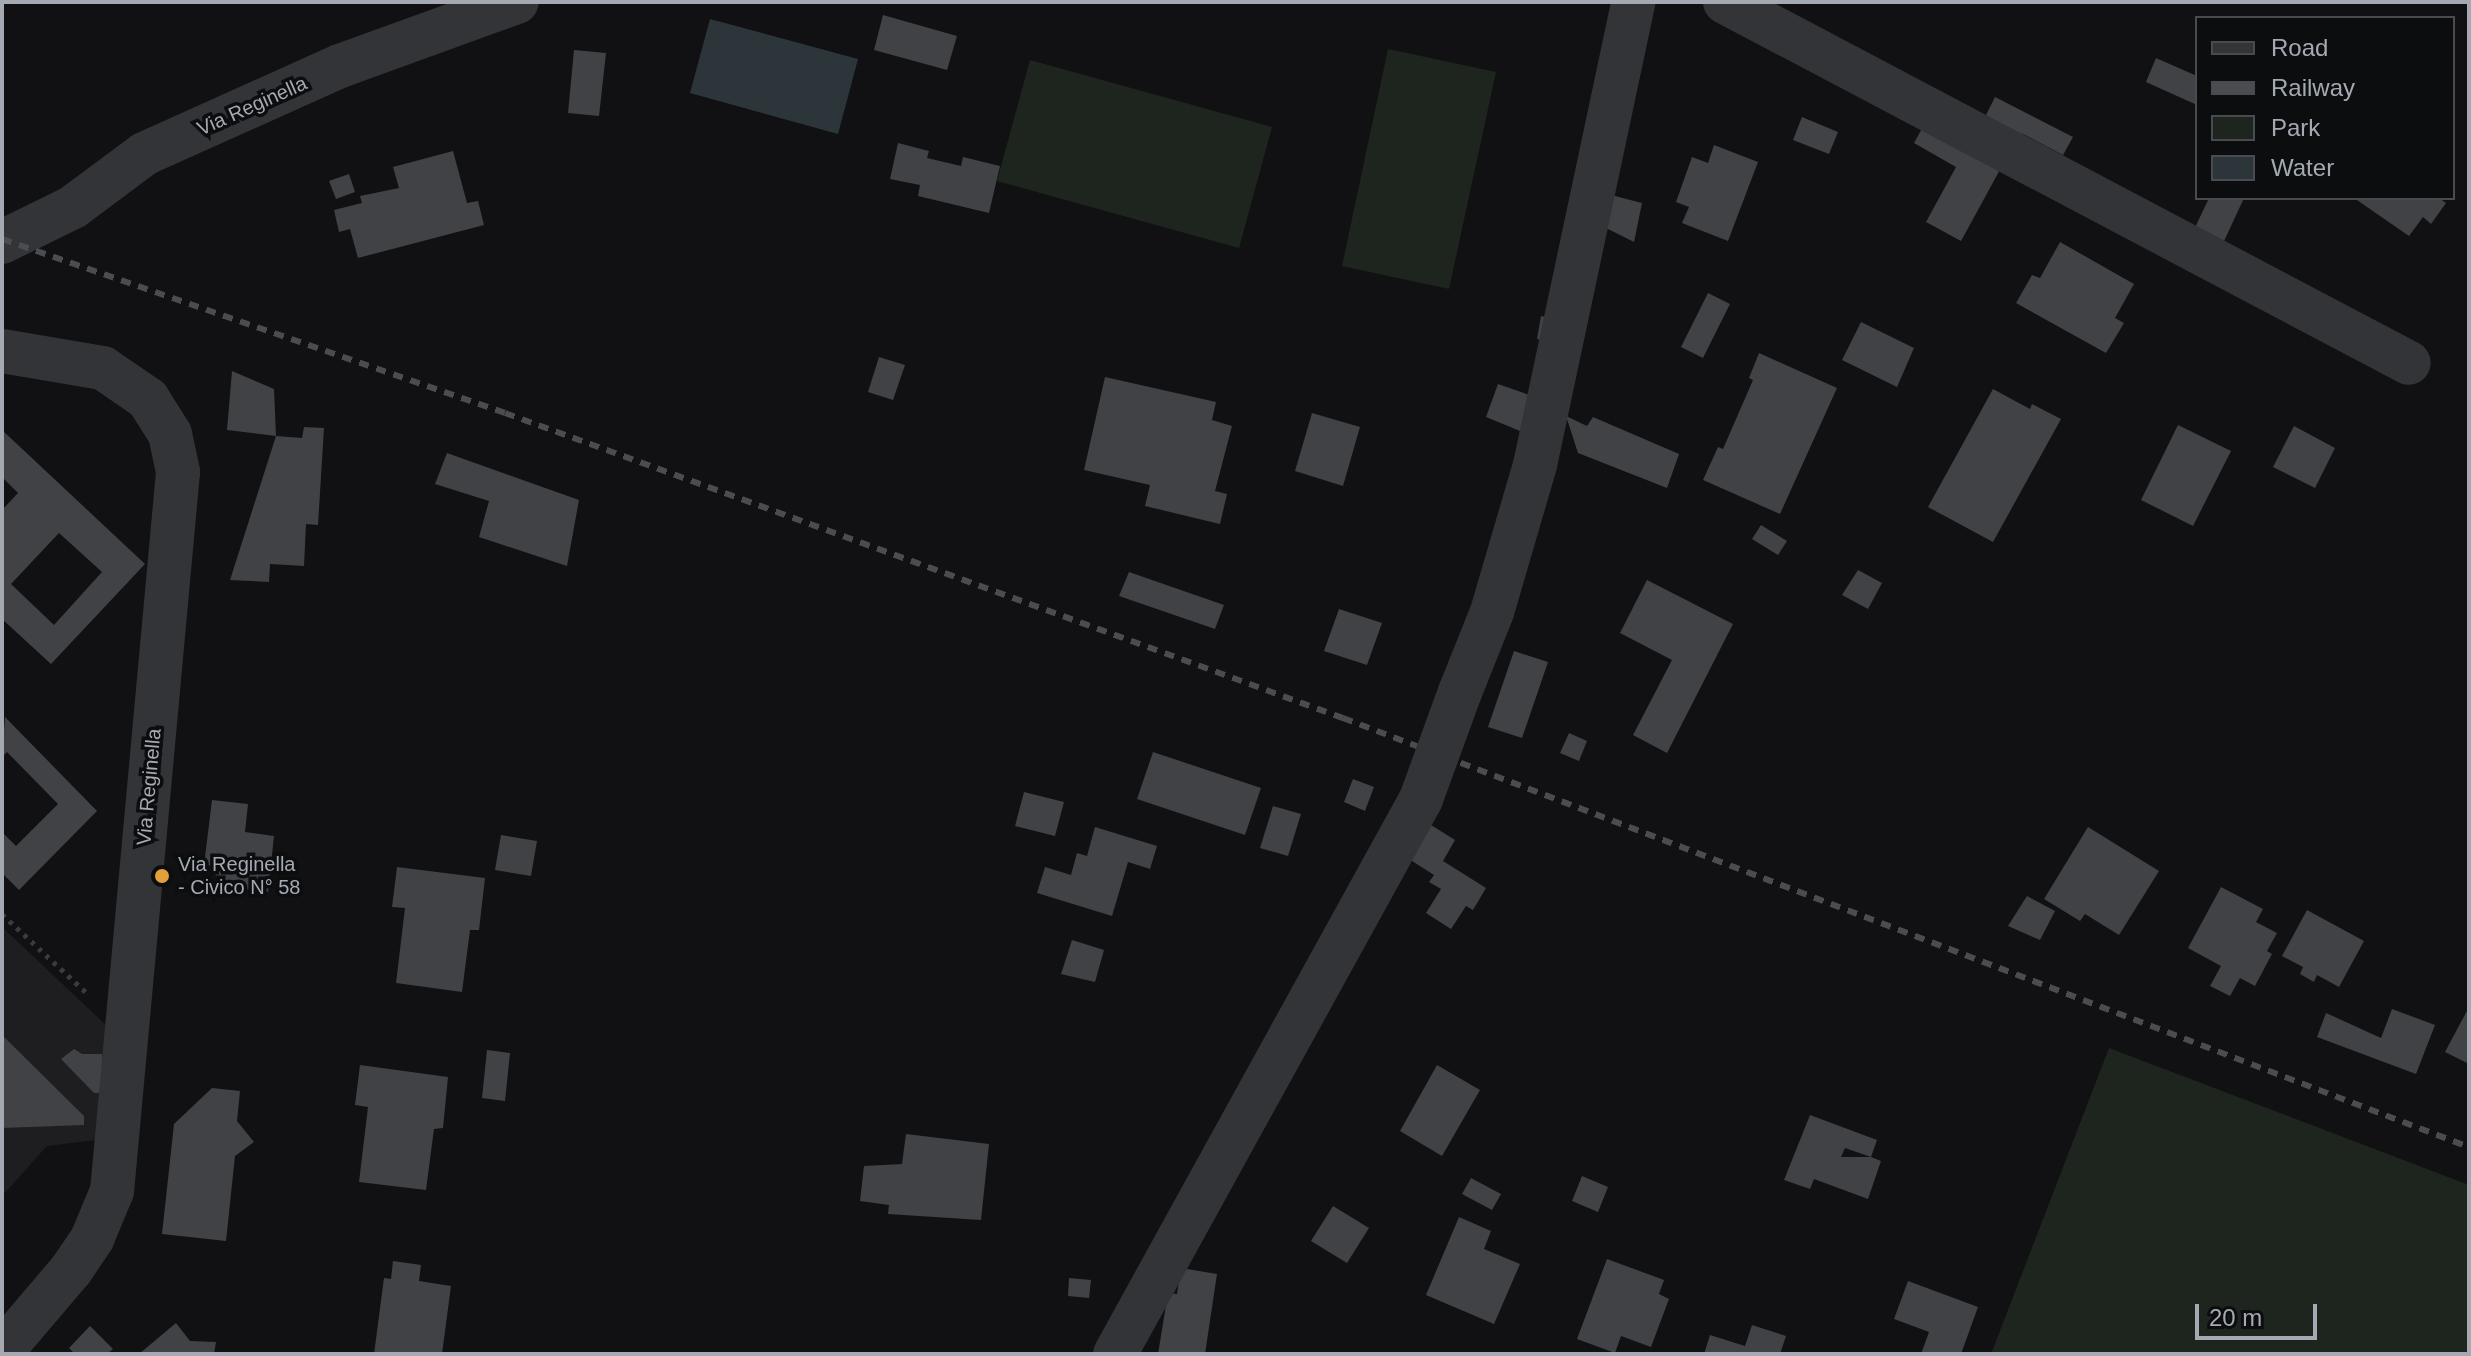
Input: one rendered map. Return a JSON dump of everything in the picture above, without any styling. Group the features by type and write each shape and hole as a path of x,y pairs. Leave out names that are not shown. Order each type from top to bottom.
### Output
{"street":[{"name":"Via Reginella","path":"2,242 73,207 144,154 340,66 517,2"},
{"path":"1115,1354 1421,799 1492,612 1535,465 1633,2"},
{"path":"1725,2 2409,363"},
{"name":"Via Reginella","path":"2,351 103,368 148,399 170,434 178,472 112,1191 92,1239 71,1270 2,1351"}],"path":[{"path":"2,914 127,1030"}],"shaded area":[{"path":"2,927 107,1026 96,1140 47,1146 2,1196"}],"green space":[{"path":"1388,49 1496,72 1449,289 1342,266"},
{"path":"1030,60 1272,127 1239,248 997,181"},
{"path":"2109,1048 2469,1185 2469,1354 1991,1354"}],"water":[{"path":"710,19 858,59 838,134 690,93"}],"building":[{"path":"883,15 957,36 947,70 874,50"},
{"path":"574,50 606,53 599,116 568,113"},
{"path":"2156,58 2195,75 2195,104 2146,82"},
{"path":"1995,97 2073,137 2063,155 2023,134 2019,143 1982,123"},
{"path":"1802,117 1838,132 1829,154 1793,140"},
{"path":"1925,123 2002,166 1961,241 1926,222 1956,167 1914,143"},
{"path":"898,143 929,151 927,158 961,166 963,157 1000,166 989,213 918,196 920,185 890,179"},
{"path":"1714,145 1758,162 1728,241 1682,223 1689,207 1676,202 1692,157 1708,163"},
{"path":"453,151 467,203 478,201 484,225 358,258 350,229 339,232 334,210 362,203 360,196 399,188 393,167"},
{"path":"349,174 355,192 336,199 329,181"},
{"path":"1611,195 1642,203 1634,242 1604,227"},
{"path":"2208,200 2243,200 2219,252 2191,236"},
{"path":"2357,200 2442,200 2446,203 2431,224 2423,217 2409,236"},
{"path":"2060,242 2134,284 2115,318 2124,323 2106,353 2016,303 2032,275 2040,278"},
{"path":"1708,293 1730,304 1703,358 1681,347"},
{"path":"1541,316 1558,320 1554,342 1537,339"},
{"path":"1861,322 1914,348 1897,387 1842,360"},
{"path":"1759,353 1837,388 1780,514 1703,480 1718,447 1723,449 1753,380 1749,378"},
{"path":"879,357 905,365 893,400 868,392"},
{"path":"232,371 274,389 276,436 227,430"},
{"path":"1105,377 1216,402 1212,420 1232,426 1215,491 1227,494 1220,524 1145,506 1150,485 1084,470"},
{"path":"1498,384 1535,397 1520,431 1486,417"},
{"path":"1993,389 2030,409 2032,404 2061,419 1993,542 1928,507"},
{"path":"1312,413 1360,427 1343,486 1295,471"},
{"path":"1566,416 1587,426 1593,417 1679,454 1667,488 1578,453"},
{"path":"2178,425 2231,451 2193,526 2141,500"},
{"path":"2294,426 2335,448 2315,488 2273,467"},
{"path":"304,427 324,428 318,525 306,524 304,566 270,564 269,582 230,580 276,436 302,438"},
{"path":"2,430 145,564 51,664 2,619 2,510 18,493 2,477","holes":["59,533 102,572 54,625 11,584"]},
{"path":"447,453 579,500 567,566 479,537 489,501 435,484"},
{"path":"1761,525 1787,541 1778,555 1752,539"},
{"path":"1858,570 1882,583 1868,609 1842,595"},
{"path":"1129,572 1224,605 1215,629 1119,596"},
{"path":"1647,580 1733,624 1667,753 1633,735 1672,660 1620,633"},
{"path":"1339,609 1382,623 1367,665 1324,651"},
{"path":"1514,651 1548,662 1522,738 1488,727"},
{"path":"5,717 97,811 19,890 2,873 2,832 16,846 58,804 7,752 2,757"},
{"path":"1569,733 1587,741 1579,761 1560,753"},
{"path":"1153,752 1261,788 1245,835 1137,799"},
{"path":"1353,779 1374,787 1365,811 1344,802"},
{"path":"1024,792 1064,802 1055,836 1015,826"},
{"path":"212,800 248,804 245,832 274,836 268,892 237,888 238,880 223,881 211,871 205,857"},
{"path":"1273,806 1301,814 1288,856 1260,848"},
{"path":"1431,825 1455,840 1443,861 1486,888 1473,910 1466,906 1451,929 1426,913 1441,889 1429,882 1434,875 1409,859"},
{"path":"1095,827 1157,846 1150,869 1128,862 1112,916 1037,893 1045,867 1071,875 1077,853 1087,856"},
{"path":"2088,827 2159,871 2119,935 2085,914 2080,921 2044,899"},
{"path":"501,835 537,841 531,876 495,870"},
{"path":"397,867 485,878 479,930 470,930 462,992 396,983 405,908 392,907"},
{"path":"2221,887 2263,909 2256,922 2277,933 2267,951 2272,954 2255,986 2240,978 2230,996 2210,986 2221,966 2188,948"},
{"path":"2027,896 2055,911 2040,940 2008,926"},
{"path":"2307,910 2364,941 2339,987 2317,975 2314,982 2300,974 2303,967 2282,956"},
{"path":"1072,940 1104,950 1095,982 1061,974"},
{"path":"2469,1007 2469,1064 2445,1052"},
{"path":"2392,1009 2435,1025 2416,1074 2317,1037 2326,1013 2381,1038"},
{"path":"2,1035 84,1116 84,1125 2,1128"},
{"path":"74,1049 82,1054 102,1054 102,1093 94,1093 61,1059"},
{"path":"487,1050 510,1053 505,1101 482,1098"},
{"path":"360,1065 448,1077 443,1128 434,1129 426,1190 359,1182 368,1107 355,1105"},
{"path":"1437,1065 1480,1090 1442,1156 1400,1131"},
{"path":"212,1088 240,1091 237,1121 254,1142 235,1156 226,1241 162,1234 174,1124"},
{"path":"1810,1115 1877,1140 1871,1157 1881,1161 1868,1199 1814,1179 1810,1189 1784,1180","holes":["1845,1148 1871,1157 1841,1157"]},
{"path":"906,1134 989,1144 981,1220 888,1214 889,1205 860,1201 864,1166 902,1164"},
{"path":"1582,1176 1608,1187 1598,1212 1572,1201"},
{"path":"1471,1178 1501,1194 1492,1210 1462,1194"},
{"path":"1333,1206 1369,1228 1347,1263 1311,1241"},
{"path":"1459,1217 1491,1231 1484,1249 1520,1264 1494,1324 1426,1295"},
{"path":"1607,1259 1664,1280 1659,1294 1669,1299 1651,1347 1621,1336 1615,1353 1577,1339"},
{"path":"393,1261 421,1265 419,1281 451,1286 442,1354 374,1354 384,1278 391,1279"},
{"path":"1181,1268 1217,1274 1205,1354 1158,1354 1168,1293 1177,1294"},
{"path":"1069,1278 1091,1280 1089,1298 1068,1296"},
{"path":"1908,1281 1978,1307 1961,1354 1921,1354 1929,1332 1894,1319"},
{"path":"176,1323 190,1341 216,1342 214,1354 139,1354"},
{"path":"1752,1325 1786,1336 1780,1354 1704,1354 1710,1335 1745,1346"},
{"path":"90,1326 113,1349 107,1354 75,1354 69,1348"}],"railway":[{"path":"2,239 505,413 1343,718 2469,1147"}],"place":[{"name":"Via Reginella - Civico N° 58","path":"162,876"}]}
